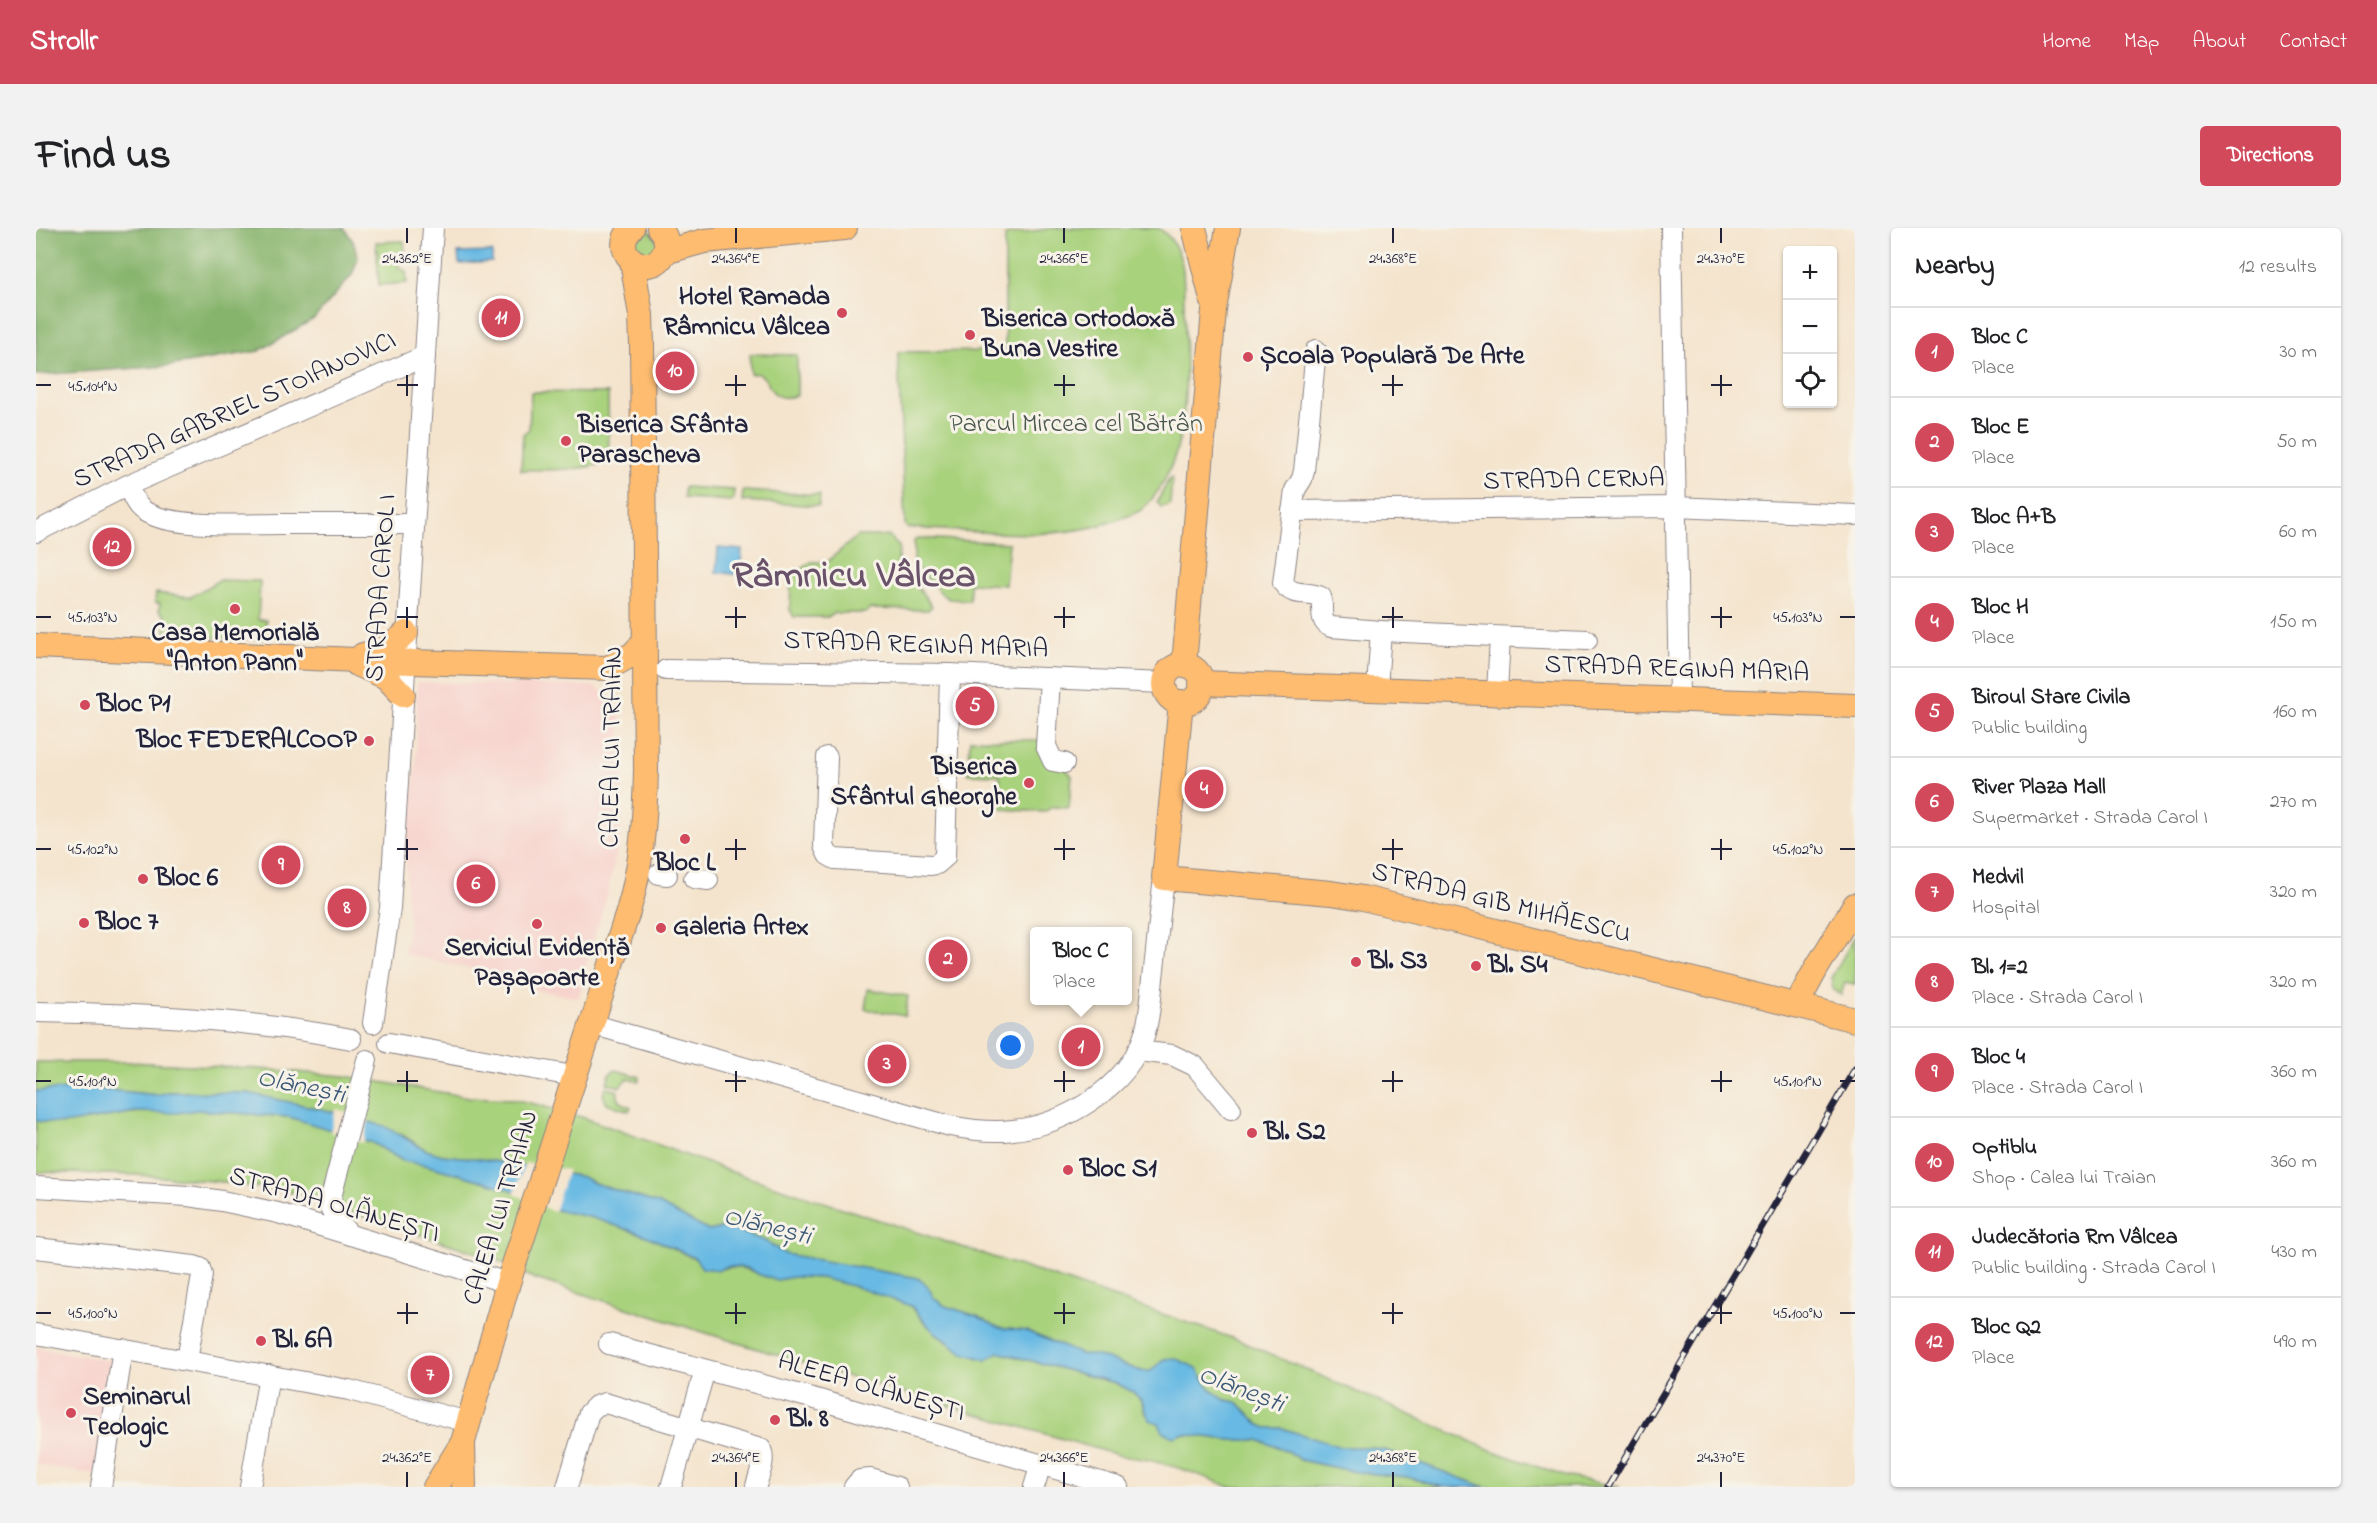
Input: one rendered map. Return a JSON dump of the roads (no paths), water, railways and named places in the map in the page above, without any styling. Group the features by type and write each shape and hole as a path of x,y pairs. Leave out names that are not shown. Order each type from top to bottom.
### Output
{"main road":[{"name":"CALEA LUI TRAIAN","path":"464,1487 464,1441 508,1283 573,1076 628,912 640,861 645,796 644,698 655,669 644,642 641,315 632,261 624,244 632,228"},
{"path":"632,261 645,265 661,243 846,228"},
{"path":"1194,228 1214,310"},
{"path":"1184,665 1214,310 1228,228"},
{"name":"CALEA LUI TRAIAN","path":"641,315 661,243"},
{"path":"343,659 386,649 406,633"},
{"path":"608,668 633,654 644,642"},
{"path":"36,646 404,662 608,668 626,678 644,698"},
{"path":"343,659 386,677 403,695"},
{"path":"1178,665 1184,665 1194,669 1201,683 1195,698 1181,702 1170,698 1164,683 1168,672 1178,665"},
{"name":"STRADA REGINA MARIA","path":"1201,683 1679,698 1855,706"},
{"path":"1164,878 1181,702"},
{"name":"STRADA GIB MIHĂESCU","path":"1164,878 1363,898 1845,1017"},
{"path":"1797,1004 1855,905"},
{"path":"1744,992 1798,981 1816,969"},
{"path":"1816,969 1820,997 1845,1017"},
{"name":"CALEA LUI TRAIAN","path":"435,1487 464,1441"},
{"path":"464,1441 469,1487"}],"street":[{"name":"STRADA CAROL I","path":"373,1023 390,908 433,228"},
{"path":"1671,228 1679,698"},
{"name":"STRADA REGINA MARIA","path":"1316,350 1304,471 1302,479 1294,490 1283,583 1287,589 1293,593 1321,597 1322,619 1331,627 1587,640"},
{"name":"STRADA GABRIEL STOIANOVICI","path":"36,532 128,484 425,356"},
{"path":"128,484 132,497 146,513 177,520 225,524 413,524"},
{"name":"STRADA CERNA","path":"1292,510 1676,507 1855,515"},
{"path":"1377,688 1381,631"},
{"path":"1497,692 1500,637"},
{"name":"STRADA REGINA MARIA","path":"655,669 950,674 1164,683"},
{"path":"827,757 824,846 828,855 835,859 937,864 945,857 950,674"},
{"path":"1050,678 1046,746 1053,761 1064,763"},
{"path":"591,1024 950,1126 987,1131 1024,1128 1044,1123 1070,1112 1096,1096 1114,1080 1137,1051 1148,1022 1164,878"},
{"path":"36,1012 186,1018 306,1030 351,1039"},
{"path":"373,1023 383,1028 389,1037 389,1042 384,1054 374,1060 368,1060 353,1050 351,1039 353,1033 362,1025 373,1023"},
{"path":"389,1042 573,1076"},
{"path":"1137,1051 1172,1055 1196,1066 1231,1109"},
{"path":"351,1236 337,1221 330,1205 368,1060"},
{"name":"STRADA OLĂNEȘTI","path":"36,1187 70,1187 188,1196 278,1213 508,1283"},
{"path":"278,1213 297,1213 330,1205"},
{"path":"36,1248 194,1266 200,1269 202,1275 187,1360"},
{"path":"36,1334 349,1390 464,1441"},
{"name":"ALEEA OLĂNEȘTI","path":"609,1344 823,1401 1118,1487"},
{"path":"101,1487 123,1349"},
{"path":"671,1487 705,1370"},
{"path":"250,1487 269,1375"},
{"path":"567,1487 589,1413 596,1406 605,1403 761,1449 764,1455 756,1486"},
{"path":"1034,1487 1041,1464"},
{"path":"854,1487 860,1480 871,1479 897,1487"}],"water":[{"path":"492,252 492,262 459,264 458,253"},
{"path":"718,548 742,550 740,575 716,572"},
{"path":"88,1088 157,1095 169,1092 248,1093 334,1112 384,1126 426,1150 442,1155 481,1159 583,1177 594,1183 659,1204 709,1231 721,1228 736,1230 765,1241 785,1254 918,1278 928,1287 934,1298 945,1306 977,1316 999,1328 1026,1331 1080,1354 1098,1356 1141,1371 1151,1371 1164,1359 1174,1358 1198,1370 1214,1392 1225,1400 1237,1402 1260,1425 1267,1428 1281,1428 1341,1447 1369,1447 1387,1451 1485,1487 1444,1487 1407,1477 1356,1472 1300,1460 1286,1450 1258,1440 1229,1440 1183,1434 1173,1437 1163,1432 1159,1423 1149,1420 1142,1401 1133,1392 1116,1383 998,1352 986,1360 963,1353 931,1329 911,1306 856,1287 821,1278 793,1277 777,1280 747,1268 728,1266 718,1270 702,1268 695,1258 647,1236 593,1218 556,1210 512,1190 483,1181 403,1161 373,1143 289,1117 197,1110 177,1113 135,1112 63,1124 36,1121 36,1091"}],"railway":[{"path":"1608,1487 1855,1069"}],"place":[{"name":"Hotel Ramada Râmnicu Vâlcea","path":"842,313"},
{"name":"Judecătoria Rm Vâlcea","path":"501,318"},
{"name":"Biserica Ortodoxă Buna Vestire","path":"970,335"},
{"name":"Școala Populară De Arte","path":"1248,357"},
{"name":"Optiblu","path":"675,371"},
{"name":"Biserica Sfânta Parascheva","path":"566,441"},
{"name":"Bloc Q2","path":"112,547"},
{"name":"Casa Memorială \"Anton Pann\"","path":"235,609"},
{"name":"Bloc P1","path":"85,705"},
{"name":"Biroul Stare Civila","path":"975,706"},
{"name":"Bloc FEDERALCOOP","path":"369,741"},
{"name":"Biserica Sfântul Gheorghe","path":"1029,783"},
{"name":"Bloc H","path":"1204,789"},
{"name":"Bloc L","path":"685,839"},
{"name":"Bloc 4","path":"281,865"},
{"name":"Bloc 6","path":"143,879"},
{"name":"River Plaza Mall","path":"476,884"},
{"name":"Bl. 1=2","path":"347,908"},
{"name":"Bloc 7","path":"84,923"},
{"name":"Serviciul Evidență Pașapoarte","path":"537,924"},
{"name":"Galeria Artex","path":"661,928"},
{"name":"Bloc E","path":"948,959"},
{"name":"Bl. S3","path":"1356,962"},
{"name":"Bl. S4","path":"1476,966"},
{"name":"Bloc C","path":"1081,1047"},
{"name":"Bloc A+B","path":"887,1064"},
{"name":"Bl. S2","path":"1252,1133"},
{"name":"Bloc S1","path":"1068,1170"},
{"name":"Bl. 6A","path":"261,1341"},
{"name":"Medvil","path":"430,1375"},
{"name":"Seminarul Teologic","path":"71,1413"},
{"name":"Bl. 8","path":"775,1420"}],"district":[{"name":"Râmnicu Vâlcea","path":"854,577"}],"park label":[{"name":"Parcul Mircea cel Bătrân","path":"1076,425"}],"water label":[{"name":"Olănești","path":"301,1087"},
{"name":"Olănești","path":"767,1227"},
{"name":"Olănești","path":"1241,1390"}]}
